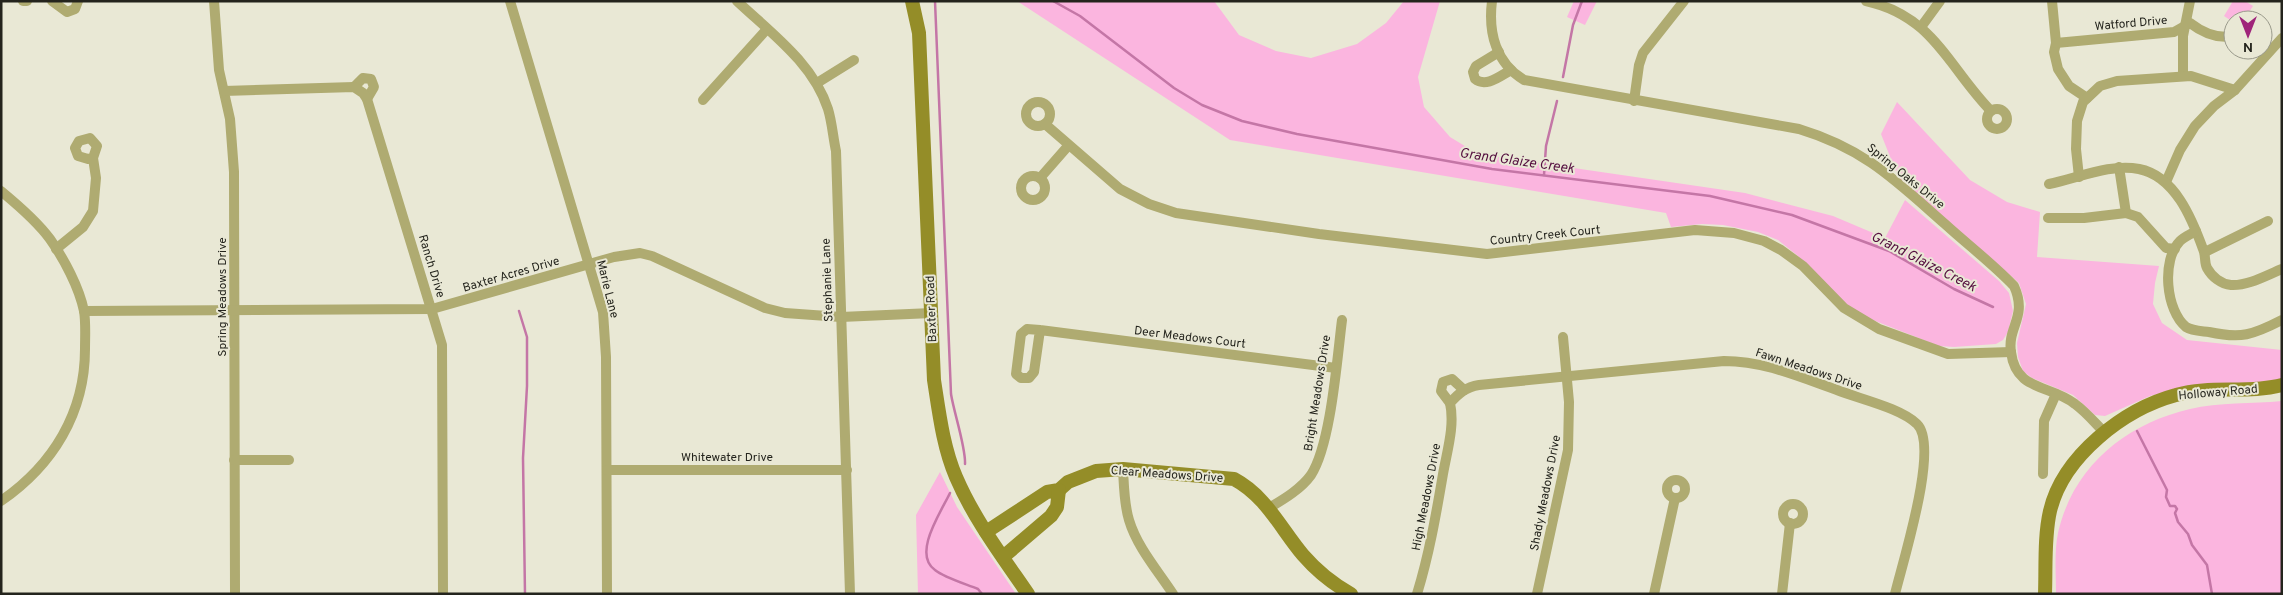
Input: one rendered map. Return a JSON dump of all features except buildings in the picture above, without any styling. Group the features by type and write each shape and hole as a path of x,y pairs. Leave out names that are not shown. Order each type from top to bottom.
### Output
{"street":[{"path":"52,1 67,12 75,9 78,1"},
{"name":"Spring Meadows Drive","path":"214,1 219,70 230,118 234,172 235,594"},
{"name":"Marie Lane","path":"510,1 603,312 606,357 607,594"},
{"name":"Stephanie Lane","path":"737,1 794,54 817,83 828,110 836,151 850,594"},
{"name":"Baxter Road","path":"912,1 919,33 934,380 947,450 955,476 986,532 1028,594"},
{"name":"Spring Oaks Drive","path":"1492,1 1491,32 1498,52 1510,70 1524,80 1799,129 1832,140 1860,153 1887,173 2014,286 2020,299 2020,309 2010,343 2010,352"},
{"path":"1634,101 1639,64 1643,53 1684,1"},
{"path":"1866,1 1897,12 1921,27 1944,50 1973,93 1990,111"},
{"path":"1921,27 1940,1"},
{"path":"2052,1 2056,43 2054,52 2062,78 2069,86 2086,98"},
{"path":"2183,76 2185,26 2190,1"},
{"name":"Watford Drive","path":"2056,43 2174,32 2190,23 2200,31 2213,36 2223,36"},
{"path":"702,100 767,29"},
{"path":"2166,182 2180,150 2195,126 2214,106 2235,90 2282,38"},
{"path":"1498,52 1476,66 1473,72 1475,79 1480,83 1487,82 1510,70"},
{"path":"817,83 854,60"},
{"path":"2079,178 2076,149 2077,121 2086,98 2100,86 2117,81 2191,76 2235,90"},
{"path":"354,87 363,78 371,79 374,87 367,99"},
{"path":"224,91 354,87 364,93 367,99"},
{"name":"Ranch Drive","path":"367,99 442,345 443,594"},
{"name":"Country Creek Court","path":"1045,124 1068,146 1120,188 1149,204 1192,216 1487,254 1695,230 1749,235 1781,250 1798,261 1844,308 1879,329 1948,354 2010,352"},
{"path":"1040,178 1068,146"},
{"path":"56,249 83,227 93,211 96,178 93,158"},
{"path":"2119,167 2126,213"},
{"path":"2049,184 2119,167 2149,172 2166,182 2175,191 2196,231 2204,252 2206,266 2217,280 2224,284 2242,284 2282,269"},
{"path":"1,191 38,225 56,249 75,286 84,311 84,373 79,400 72,419 60,442 33,477 1,501"},
{"path":"2048,218 2084,218 2126,213 2138,217 2166,248 2175,249"},
{"path":"2204,252 2268,221"},
{"path":"2196,231 2180,242 2175,249 2169,278 2169,296 2176,315 2188,328 2229,337 2240,337 2255,334 2282,320"},
{"name":"Baxter Acres Drive","path":"84,311 432,309 589,264 640,253 652,256 765,308 795,315 841,317 932,313"},
{"name":"Bright Meadows Drive","path":"1269,508 1302,485 1317,464 1323,448 1342,320"},
{"name":"Deer Meadows Court","path":"1040,330 1034,372 1029,378 1021,378 1015,371 1021,334 1027,328 1336,368"},
{"name":"Shady Meadows Drive","path":"1537,594 1568,450 1567,377 1563,337"},
{"path":"2010,352 2018,374 2024,380 2075,404 2105,433"},
{"name":"Fawn Meadows Drive","path":"1457,396 1479,385 1709,362 1748,362 1772,367 1894,411 1916,423 1922,435 1922,483 1914,528 1895,594"},
{"name":"Holloway Road","path":"2045,594 2050,511 2056,494 2074,460 2105,433 2136,413 2176,395 2282,385"},
{"path":"2043,474 2044,421 2056,394"},
{"name":"High Meadows Drive","path":"1417,594 1430,547 1450,440 1452,412 1457,396"},
{"path":"234,460 289,460"},
{"path":"1122,469 1126,502 1137,539 1173,594"},
{"name":"Clear Meadows Drive","path":"986,532 1047,492 1059,490 1068,482 1082,475 1122,469 1234,479 1246,485 1269,508 1293,542 1316,569 1351,594"},
{"name":"Whitewater Drive","path":"607,470 847,470"},
{"path":"1003,558 1051,516 1057,507 1059,490"},
{"path":"1654,594 1674,498"},
{"path":"1782,594 1790,523"}],"shaded area":[{"path":"1017,1 1214,1 1239,35 1276,51 1311,58 1357,44 1386,23 1404,1 1440,1 1418,77 1424,107 1450,137 1478,154 1745,193 1833,216 1885,238 1905,200 1999,281 2009,293 2013,311 2008,332 2003,340 1996,344 1954,347 1939,346 1860,315 1834,295 1798,256 1778,240 1758,232 1723,225 1702,224 1671,227 1666,213 1230,140"},
{"path":"1574,1 1597,1 1585,25 1567,17"},
{"path":"2233,1 2245,1 2253,6 2250,10 2228,10"},
{"path":"1897,102 1970,180 2007,202 2040,212 2037,257 2159,266 2153,304 2162,323 2187,340 2282,350 2282,381 2179,389 2150,396 2105,416 2095,415 2073,395 2032,378 2023,371 2018,357 2017,343 2026,304 2019,283 1899,179 1881,134"},
{"path":"2282,401 2282,594 2056,594 2057,540 2065,509 2076,487 2089,468 2106,452 2124,437 2144,425 2190,409 2224,404"},
{"path":"940,472 957,507 1016,594 918,594 916,515"}],"waterway":[{"path":"935,1 951,394 964,449 965,464"},
{"name":"Grand Glaize Creek","path":"1053,1 1080,16 1174,88 1202,105 1242,121 1297,134 1492,169 1710,196 1792,215 1889,251 1954,289 1993,307"},
{"path":"1563,77 1573,25 1582,1"},
{"path":"1544,175 1546,146 1557,101"},
{"path":"519,311 527,337 527,386 523,458 525,594"},
{"path":"2137,431 2167,490 2166,497 2170,506 2175,506 2177,509 2175,513 2178,522 2188,534 2192,545 2207,565 2212,594"},
{"path":"950,493 930,533 926,554 929,563 939,573 978,589 982,594"}]}
